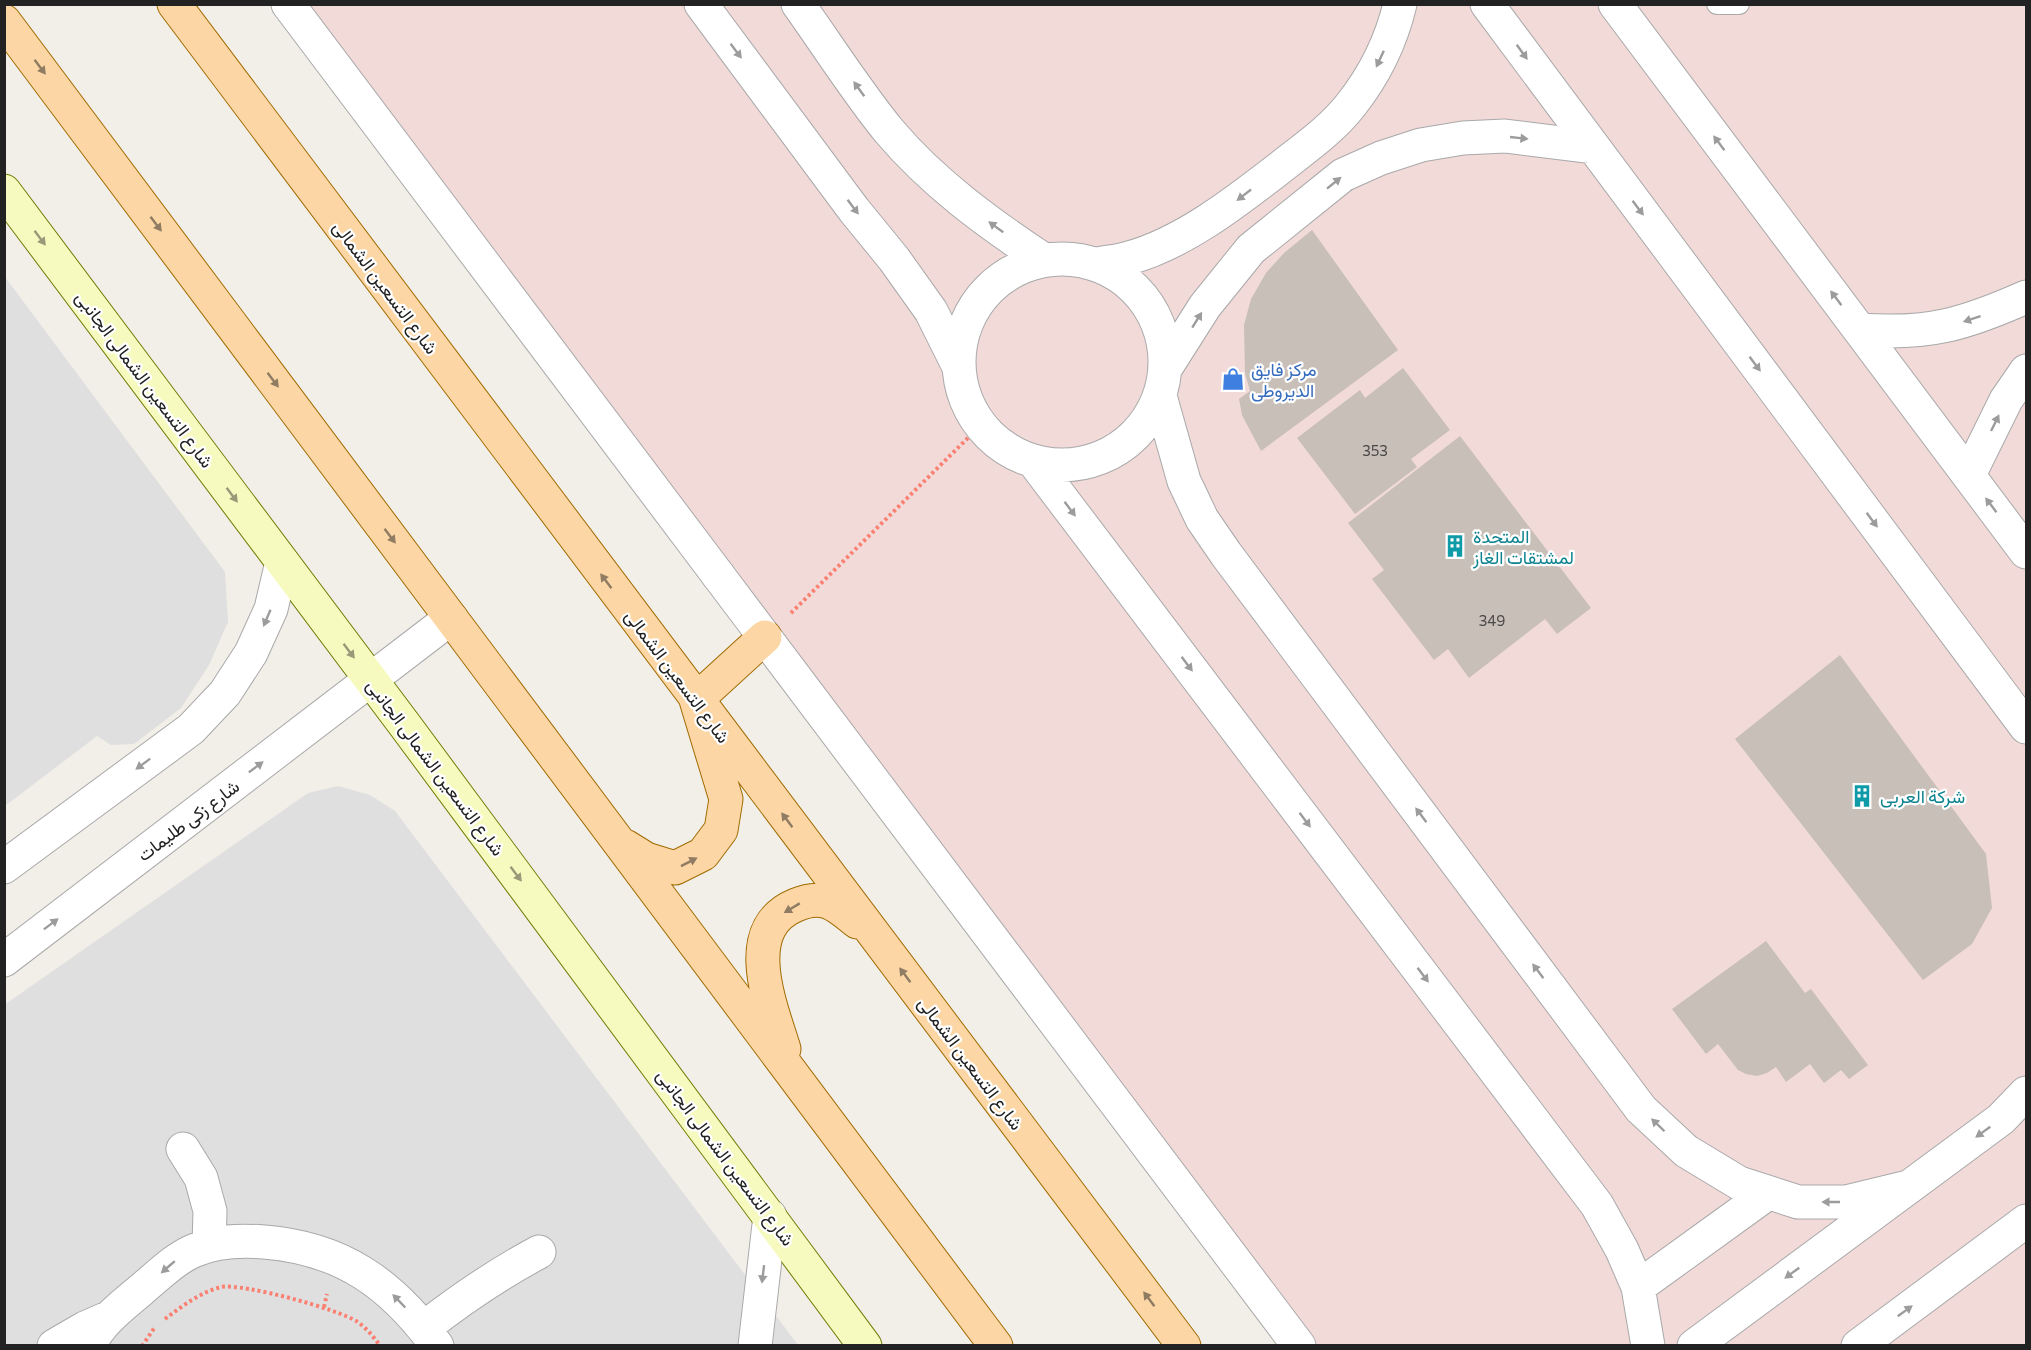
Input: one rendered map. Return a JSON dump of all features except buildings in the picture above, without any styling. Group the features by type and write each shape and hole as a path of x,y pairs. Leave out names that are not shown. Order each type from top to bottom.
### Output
{"main road":[{"name":"شارع التسعين الشمالى","path":"174,4 1184,1346"},
{"path":"4,21 996,1346"},
{"name":"شارع التسعين الشمالى الجانبى","path":"4,191 865,1346"},
{"path":"618,841 646,859 675,868 704,854 721,830 726,799 696,700 765,638"},
{"path":"791,1070 767,992 763,970 763,946 772,925 788,908 810,899 834,904 877,938"}],"street":[{"path":"288,4 1299,1346"},
{"path":"701,4 931,311 958,364 964,397 980,426 1005,448 1034,462 1073,465 1110,454 1140,430 1162,382 1205,306 1251,249 1343,175 1401,151 1463,138 1505,136 1593,147"},
{"path":"798,4 889,130 923,167 961,201 1044,260"},
{"path":"1098,264 1130,258 1195,228 1226,209 1316,140 1349,108 1375,71 1394,30 1400,4"},
{"path":"1487,4 2026,727"},
{"path":"1615,4 2026,552"},
{"path":"958,364 962,335 973,308 992,285 1016,268 1044,260 1071,259 1098,264 1126,281 1149,306 1162,336 1162,382 1184,481 1202,519 1641,1109 1686,1151 1738,1183 1798,1202 1846,1202 1908,1187"},
{"path":"1860,330 1895,332 1929,330 1959,324 2026,297"},
{"path":"1969,475 2006,400 2026,371"},
{"path":"1034,462 1598,1205 1622,1250 1638,1287 1648,1346"},
{"path":"4,867 191,729 225,693 251,653 271,609 282,562"},
{"name":"شارع زكى طليمات","path":"4,960 451,618"},
{"path":"1694,1346 2001,1119 2026,1094"},
{"path":"183,1149 201,1178 210,1211 209,1245"},
{"path":"1638,1287 1768,1193"},
{"path":"755,1346 770,1216"},
{"path":"1858,1346 2026,1221"},
{"path":"90,1346 110,1317 176,1260 209,1245 242,1240 282,1243 323,1253 362,1271 396,1296 430,1337 460,1299 498,1274 539,1252"},
{"path":"54,1346 110,1317"}],"lane":[{"path":"1717,4 1739,4"}],"path":[{"path":"765,638 980,426"},
{"path":"142,1346 156,1326 194,1299 213,1290 234,1286 343,1314 371,1334 380,1346"}],"shaded area":[{"path":"308,5 2026,5 2026,1345 1290,1345"},
{"path":"5,277 225,572 228,622 209,665 181,708 134,744 111,745 97,736 5,806"},
{"path":"338,786 370,795 395,811 798,1345 5,1345 4,1005 308,793"}],"place":[{"name":"مركز فايق الديروطى","path":"1233,379"},
{"name":"المتحدة لمشتقات الغاز","path":"1455,546"},
{"name":"شركة العربى","path":"1862,796"}]}
